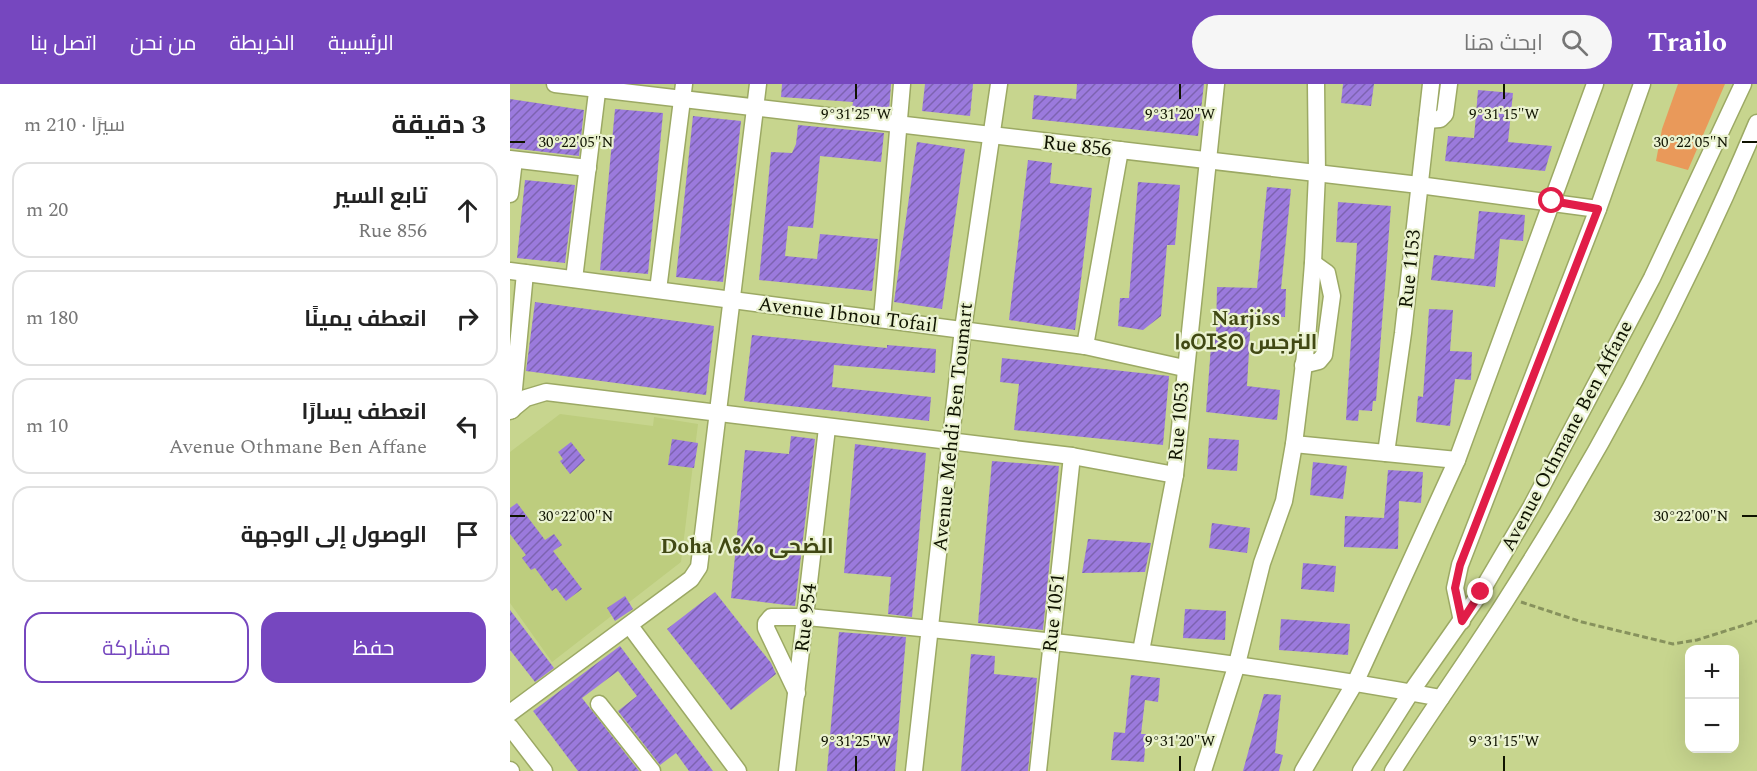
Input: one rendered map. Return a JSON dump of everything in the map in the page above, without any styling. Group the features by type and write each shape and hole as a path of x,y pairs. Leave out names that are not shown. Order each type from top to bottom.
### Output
{"street":[{"name":"Rue 856","path":"555,84 683,91 756,107 1552,201 1598,209"},
{"path":"510,713 691,579 699,567 758,84"},
{"path":"882,319 902,84"},
{"name":"Avenue Mehdi Ben Toumart","path":"914,771 963,329 999,84"},
{"name":"Rue 1053","path":"1141,651 1175,475 1184,368 1216,84"},
{"path":"1203,771 1237,664 1262,563 1284,501 1294,444 1304,365 1312,264 1317,173 1316,84"},
{"name":"Rue 1153","path":"1386,453 1431,84"},
{"path":"1427,120 1440,119 1445,114 1449,84"},
{"path":"1304,771 1356,681 1457,460 1595,84"},
{"path":"1462,621 1455,588 1460,565 1598,209 1642,84"},
{"name":"Avenue Othmane Ben Affane","path":"1361,771 1411,692 1462,621 1531,507 1652,278 1743,84"},
{"path":"574,279 598,86"},
{"path":"658,290 683,91"},
{"name":"Avenue Othmane Ben Affane","path":"1393,771 1509,597 1596,449 1656,338 1757,123"},
{"path":"1085,346 1120,150"},
{"path":"510,194 512,159 588,168"},
{"path":"511,410 517,272"},
{"name":"Avenue Ibnou Tofail","path":"517,272 1085,346 1184,368"},
{"path":"511,410 526,398 546,392 826,428 1072,456 1175,475"},
{"name":"Rue 954","path":"787,771 807,617 826,428"},
{"path":"1294,444 1457,460"},
{"name":"Rue 1051","path":"1038,771 1072,456"},
{"path":"797,693 774,646 766,623 768,619 777,616 931,628 1141,651 1356,681 1441,698"},
{"path":"630,626 738,771"},
{"path":"599,704 652,771"},
{"path":"510,727 544,771"}],"path":[{"path":"1509,597 1582,622 1673,644 1697,640 1757,621"}],"shaded area":[{"path":"1678,84 1725,84 1688,170 1656,161 1662,129"},
{"path":"560,414 653,426 654,417 698,424 681,562 552,662 510,603 510,452"}],"building":[{"path":"782,84 891,84 889,112 852,108 853,102 781,97"},
{"path":"925,84 973,84 970,116 922,111"},
{"path":"1077,84 1204,84 1198,136 1032,119 1034,95 1076,99"},
{"path":"1343,84 1374,84 1371,106 1341,103"},
{"path":"1478,90 1513,93 1508,142 1552,146 1545,171 1445,161 1448,136 1474,138"},
{"path":"510,99 584,110 579,156 510,148"},
{"path":"615,109 663,113 648,274 600,270"},
{"path":"693,116 741,121 723,282 676,277"},
{"path":"798,125 884,133 881,162 820,156 813,228 788,226 785,256 817,259 820,234 878,239 872,291 759,280 771,152 792,153 796,144"},
{"path":"917,142 965,149 942,309 894,302"},
{"path":"1028,160 1052,163 1050,183 1092,188 1075,330 1009,320"},
{"path":"525,180 575,185 565,263 517,258"},
{"path":"1138,182 1180,185 1175,245 1167,245 1161,316 1143,330 1118,326 1120,298 1129,298"},
{"path":"1267,187 1291,189 1281,289 1286,289 1285,317 1251,316 1247,386 1280,390 1277,420 1206,412 1212,333 1216,333 1217,287 1257,288"},
{"path":"1338,202 1391,206 1376,401 1373,401 1372,411 1359,410 1358,421 1346,420 1357,243 1336,242"},
{"path":"1479,211 1525,215 1523,241 1500,239 1495,287 1431,280 1434,255 1474,259"},
{"path":"535,302 714,326 706,395 526,371"},
{"path":"1429,309 1453,310 1450,351 1472,352 1471,380 1455,379 1450,426 1416,422 1418,396 1423,397"},
{"path":"752,335 887,348 887,345 936,349 935,373 834,365 832,387 931,397 929,421 744,401"},
{"path":"1002,358 1169,376 1163,445 1014,430 1019,384 1000,382"},
{"path":"791,436 815,439 795,606 731,598 745,450 789,454"},
{"path":"1209,438 1239,440 1237,471 1207,469"},
{"path":"672,439 698,443 694,468 668,465"},
{"path":"571,442 585,460 570,474 560,461 563,459 558,452"},
{"path":"855,444 926,453 912,617 888,614 891,577 844,573"},
{"path":"992,461 1059,466 1043,630 978,623"},
{"path":"1313,462 1347,466 1343,499 1310,495"},
{"path":"1388,470 1423,472 1421,503 1399,501 1398,549 1344,547 1345,516 1384,518"},
{"path":"517,503 545,540 554,534 562,545 553,551 582,589 566,601 556,588 552,591 535,568 531,570 522,558 526,555 510,534 510,508"},
{"path":"1212,523 1250,528 1247,553 1209,548"},
{"path":"1088,539 1151,543 1145,572 1082,573"},
{"path":"1303,563 1336,566 1334,592 1301,589"},
{"path":"715,592 771,663 776,674 731,710 667,629"},
{"path":"625,596 633,609 615,621 607,608"},
{"path":"1185,609 1226,611 1225,640 1183,638"},
{"path":"510,610 554,668 535,682 510,650"},
{"path":"1281,619 1350,624 1348,655 1279,650"},
{"path":"839,632 906,637 895,771 827,771"},
{"path":"620,646 713,771 689,771 676,753 660,765 618,711 637,696 618,671 582,698 639,771 578,771 533,711"},
{"path":"971,654 995,656 994,674 1037,678 1028,771 961,771"},
{"path":"1131,675 1160,678 1158,702 1145,700 1141,734 1146,734 1144,762 1111,760 1114,732 1125,733"},
{"path":"1264,694 1281,695 1275,753 1283,755 1279,771 1243,771"}],"district":[{"name":"Narjiss ⵏⴰⵔⵊⵉⵙ النرجس","path":"1246,331"},
{"name":"Doha ⴷⵓⵃⴰ الضحى","path":"747,547"}],"route":[{"path":"1481,592 1462,621 1455,599 1456,576 1598,209 1552,201"}]}
